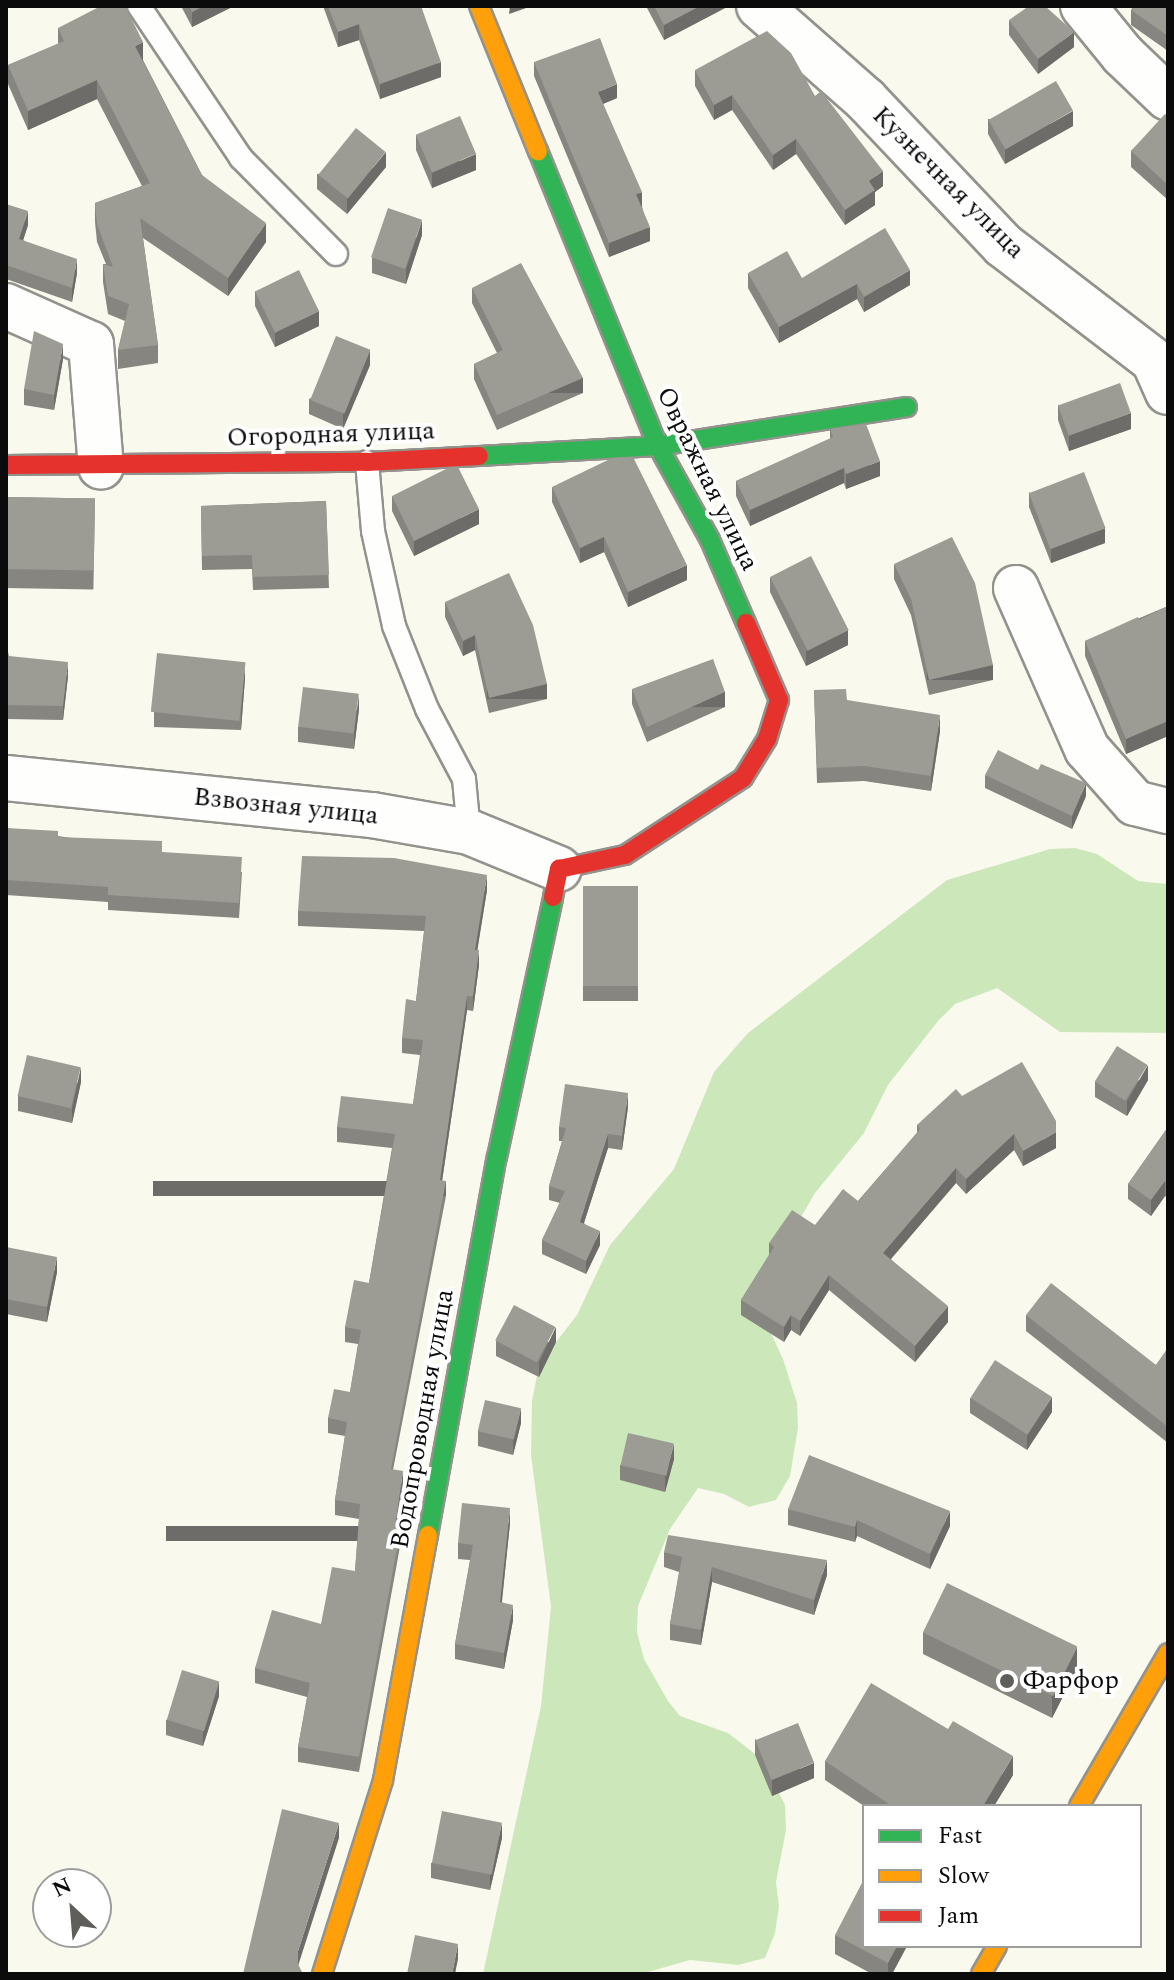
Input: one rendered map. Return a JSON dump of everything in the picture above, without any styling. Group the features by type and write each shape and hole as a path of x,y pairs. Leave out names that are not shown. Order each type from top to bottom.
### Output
{"street":[{"name":"Овражная улица","path":"479,6 658,446 710,540 779,700 767,739 743,778 625,855 559,869"},
{"name":"Кузнечная улица","path":"759,6 866,100 1003,245 1163,363"},
{"path":"1083,6 1123,55 1168,98"},
{"path":"6,306 91,344 101,467"},
{"name":"Огородная улица","path":"6,465 101,467 367,462 658,446 907,407"},
{"path":"1016,588 1087,749 1135,803 1168,811"},
{"name":"Взвозная улица","path":"6,778 372,815 469,832 559,869"},
{"name":"Водопроводная улица","path":"322,1974 383,1780 497,1157 559,869"},
{"path":"1080,1804 1168,1653"},
{"path":"981,1974 996,1948"}],"lane":[{"path":"139,6 241,158 336,254"},
{"path":"367,462 373,531 394,626 427,709 464,779 469,832"}],"green space":[{"path":"1075,848 1097,854 1138,881 1168,884 1168,1033 1060,1032 997,988 955,1004 938,1021 888,1085 864,1133 815,1193 801,1217 763,1316 783,1359 797,1403 798,1428 790,1476 776,1500 749,1507 724,1494 698,1488 670,1529 638,1606 637,1632 644,1659 668,1701 680,1716 728,1733 763,1760 785,1805 786,1830 776,1882 779,1906 775,1933 765,1958 738,1965 690,1960 641,1974 483,1974 541,1706 551,1607 531,1455 532,1401 537,1376 546,1355 577,1315 610,1245 674,1169 714,1072 748,1033 947,880 1050,849"}],"building":[{"path":"101,6 125,6 143,42 135,46 202,175 266,223 228,278 140,218 158,345 118,350 129,304 108,296 103,264 113,267 97,224 95,203 150,183 97,80 28,111 8,65 64,41 58,28"},
{"path":"189,6 204,6 192,12"},
{"path":"328,6 421,6 441,62 380,84 359,24 338,32"},
{"path":"654,6 700,6 664,25"},
{"path":"1029,6 1045,6 1074,32 1038,59 1009,20"},
{"path":"1133,6 1168,6 1168,36 1131,10"},
{"path":"767,31 791,53 815,96 821,91 883,171 869,181 875,190 845,210 796,139 773,155 732,95 714,105 695,70"},
{"path":"600,38 617,84 598,92 642,192 636,194 650,227 609,243 534,62"},
{"path":"1056,81 1073,110 1005,149 988,120"},
{"path":"1165,114 1168,116 1168,185 1131,151"},
{"path":"460,116 476,154 432,172 416,135"},
{"path":"356,128 386,152 348,199 318,175"},
{"path":"6,204 28,211 19,239 77,259 72,288 6,265"},
{"path":"388,208 422,220 405,269 371,257"},
{"path":"885,228 910,270 864,297 857,284 779,327 748,273 787,251 802,278"},
{"path":"521,263 583,378 497,415 474,364 503,350 472,288"},
{"path":"299,270 319,311 275,333 255,291"},
{"path":"34,331 63,344 54,395 24,389"},
{"path":"336,336 370,350 344,414 310,400"},
{"path":"1120,383 1131,413 1069,436 1058,406"},
{"path":"866,424 880,461 846,474 844,468 750,510 736,481 833,437 830,429"},
{"path":"633,457 687,565 628,592 604,537 580,548 552,487 612,458"},
{"path":"450,467 458,467 479,509 414,541 392,496"},
{"path":"1084,472 1106,528 1050,549 1029,493"},
{"path":"6,497 95,499 94,571 6,569"},
{"path":"326,501 329,575 253,577 252,555 202,556 201,506"},
{"path":"952,537 975,583 993,665 929,680 911,599 894,564"},
{"path":"811,556 849,630 808,651 770,577"},
{"path":"509,573 533,625 547,684 489,698 475,635 463,641 445,602"},
{"path":"1168,606 1168,721 1126,739 1085,641"},
{"path":"6,652 9,656 68,662 63,706 6,705"},
{"path":"157,653 246,662 239,721 151,712"},
{"path":"713,659 725,692 647,727 632,689"},
{"path":"303,687 359,694 354,734 298,727"},
{"path":"846,689 847,700 940,715 931,776 864,766 817,768 814,690"},
{"path":"998,750 1038,770 1041,764 1086,783 1072,816 985,775"},
{"path":"6,828 58,831 58,837 162,841 162,852 242,857 239,903 108,895 108,887 6,880"},
{"path":"302,856 394,858 487,875 475,950 479,950 473,996 467,996 440,1180 446,1181 391,1469 403,1471 395,1526 401,1526 359,1757 298,1747 310,1683 255,1668 272,1610 321,1624 332,1567 355,1571 360,1504 335,1500 347,1422 328,1418 334,1389 350,1392 361,1330 345,1327 354,1280 369,1283 395,1134 337,1127 341,1096 413,1104 423,1040 402,1038 406,999 416,1001 426,916 298,911"},
{"path":"583,886 638,886 638,986 583,986"},
{"path":"1117,1046 1148,1065 1125,1101 1095,1082"},
{"path":"27,1055 81,1067 71,1108 18,1096"},
{"path":"1022,1062 1056,1121 1056,1132 1023,1151 1014,1134 966,1179 956,1168 883,1253 948,1306 915,1346 829,1275 800,1321 791,1315 784,1327 741,1300 774,1247 769,1243 792,1210 815,1225 843,1189 858,1201 920,1129 917,1125 956,1089 962,1096"},
{"path":"565,1084 628,1093 622,1136 608,1134 580,1222 600,1231 586,1261 542,1240 565,1191 549,1186 566,1128 559,1127"},
{"path":"1168,1127 1168,1183 1165,1181 1151,1200 1128,1184"},
{"path":"6,1247 57,1257 47,1307 6,1299"},
{"path":"1051,1283 1156,1365 1168,1348 1168,1427 1026,1315"},
{"path":"514,1305 555,1327 537,1362 495,1340"},
{"path":"995,1360 1052,1397 1028,1435 970,1398"},
{"path":"485,1400 521,1408 514,1440 478,1431"},
{"path":"628,1433 674,1444 666,1476 621,1465"},
{"path":"809,1455 950,1511 930,1554 857,1520 855,1527 788,1509"},
{"path":"462,1503 510,1508 500,1602 513,1605 504,1653 455,1644 473,1545 458,1543"},
{"path":"668,1535 827,1560 814,1600 712,1567 701,1630 670,1624 682,1557 664,1552"},
{"path":"947,1583 1077,1647 1053,1696 923,1632"},
{"path":"182,1670 219,1681 204,1731 167,1720"},
{"path":"871,1683 948,1729 953,1721 1013,1756 984,1804 889,1804 825,1761"},
{"path":"798,1723 814,1763 771,1780 755,1740"},
{"path":"282,1809 339,1823 298,1951 298,1964 303,1974 243,1974"},
{"path":"442,1811 502,1823 492,1875 432,1863"},
{"path":"862,1883 862,1948 896,1948 888,1963 835,1935"},
{"path":"415,1935 458,1944 452,1974 407,1974"}],"traffic: fast":[{"path":"538,151 658,446 710,540 746,623"},
{"path":"479,456 658,446 907,407"},
{"path":"428,1535 497,1157 553,897"}],"traffic: slow":[{"path":"479,6 538,151"},
{"path":"322,1974 383,1780 428,1535"},
{"path":"1080,1804 1168,1653"},
{"path":"981,1974 996,1948"}],"traffic: jam":[{"path":"6,465 367,462 479,456"},
{"path":"553,897 559,869 625,855 743,778 767,739 779,700 746,623"}],"place":[{"name":"Фарфор","path":"1007,1681"}]}
